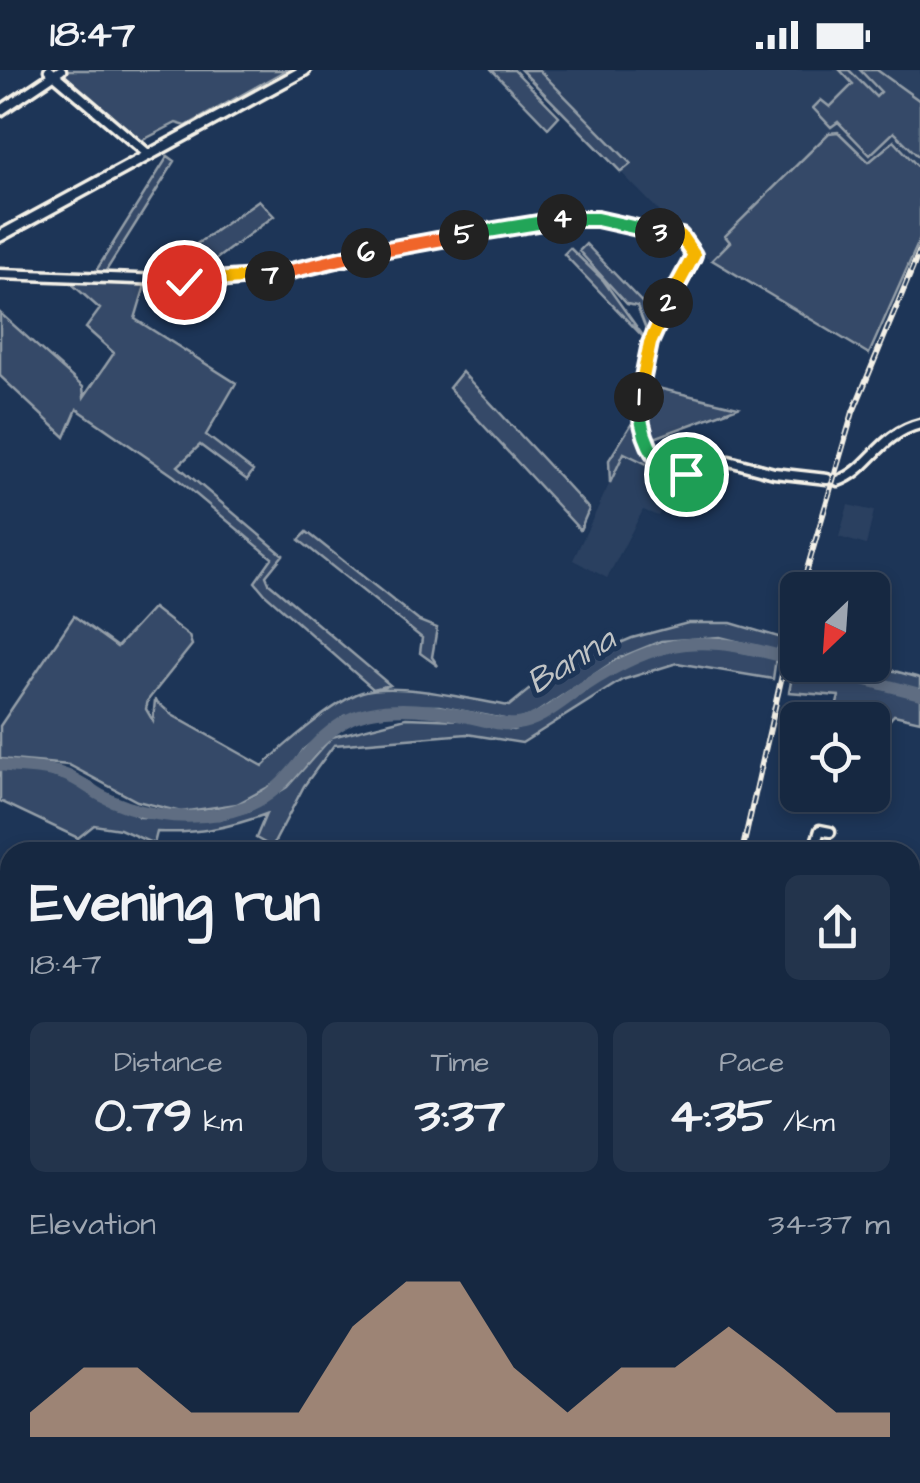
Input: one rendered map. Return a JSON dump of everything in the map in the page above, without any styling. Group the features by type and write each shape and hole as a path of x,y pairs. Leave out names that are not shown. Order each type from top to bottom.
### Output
{"street":[{"path":"0,236 305,70"},
{"path":"0,112 55,72 147,153"},
{"path":"0,274 220,282 275,275 368,252 557,219 597,219 681,236 693,250 694,260 650,343 639,397 647,444 667,468 682,473 729,461 774,473 826,479"},
{"path":"838,481 853,474 876,448 920,424"},
{"path":"816,842 820,830 830,832"}],"shaded area":[{"path":"69,70 286,70 186,126 176,123 139,142 61,76"},
{"path":"492,70 514,70 559,116 548,128"},
{"path":"521,70 920,70 920,239 869,354 701,254"},
{"path":"521,70 539,70 631,164 621,172"},
{"path":"840,70 849,70 876,97 881,92 860,70 877,70 920,101 920,158 894,132 870,155 838,122 831,127 813,108 821,100 830,107 853,84"},
{"path":"838,132 869,162 894,141 920,169 920,239 869,354 712,260 730,242 725,236 829,133"},
{"path":"168,156 175,161 104,274 94,274"},
{"path":"259,200 274,216 188,280 150,277"},
{"path":"586,244 655,316 648,334 637,306 627,304 579,251"},
{"path":"570,248 603,280 646,340 564,254"},
{"path":"63,276 146,282 135,319 236,383 206,435 253,471 247,480 200,445 178,466 283,555 266,576 269,583 390,685 373,689 265,594 255,582 272,558 174,476 77,409 65,437 0,376 0,313 83,387 84,397 114,353 86,328 100,309"},
{"path":"462,372 589,509 580,530 449,388"},
{"path":"645,385 738,407 649,440 641,404"},
{"path":"634,420 646,449 662,465 659,470 624,453 610,483 609,460"},
{"path":"624,453 672,475 676,481 658,516 643,510 607,578 573,560"},
{"path":"848,505 874,511 866,545 839,537"},
{"path":"307,532 419,621 437,628 432,657 438,666 420,653 422,638 299,540"},
{"path":"153,608 189,636 192,645 148,700 146,709 153,721 155,700 172,715 263,766 324,714 362,692 415,690 509,706 551,672 632,638 688,623 731,623 780,637 777,651 720,637 661,641 619,658 533,715 514,721 439,706 393,706 344,716 304,749 283,779 237,804 181,812 137,801 69,765 0,759 0,726 74,616 117,647"},
{"path":"706,645 776,658 773,679 677,663 622,680 522,743 467,734 334,745 304,786 275,842 256,838 266,814 212,829 157,832 154,842 149,842 120,829 94,825 78,838 0,801 0,769 39,772 73,781 140,817 219,819 250,810 287,787 332,737 406,718 463,720 513,730 534,723 618,668 658,650"},
{"path":"890,670 920,678 920,721 894,715 890,720 890,702 838,702 839,696 789,692 791,682 890,682"}],"waterway":[{"name":"Banna","path":"0,765 65,775 114,802 143,811 173,816 219,814 262,799 326,735 344,722 371,712 419,710 516,724 542,715 611,670 661,649 710,643 780,656"},
{"name":"Banna","path":"874,682 920,694"}],"railway":[{"path":"806,572 853,412 920,250"},
{"path":"744,842 781,682"}],"route":[{"path":"184,282 275,275 544,220 597,219 681,236 693,250 694,260 665,308 650,343 640,387 640,413 651,450 667,468 686,474"}]}
